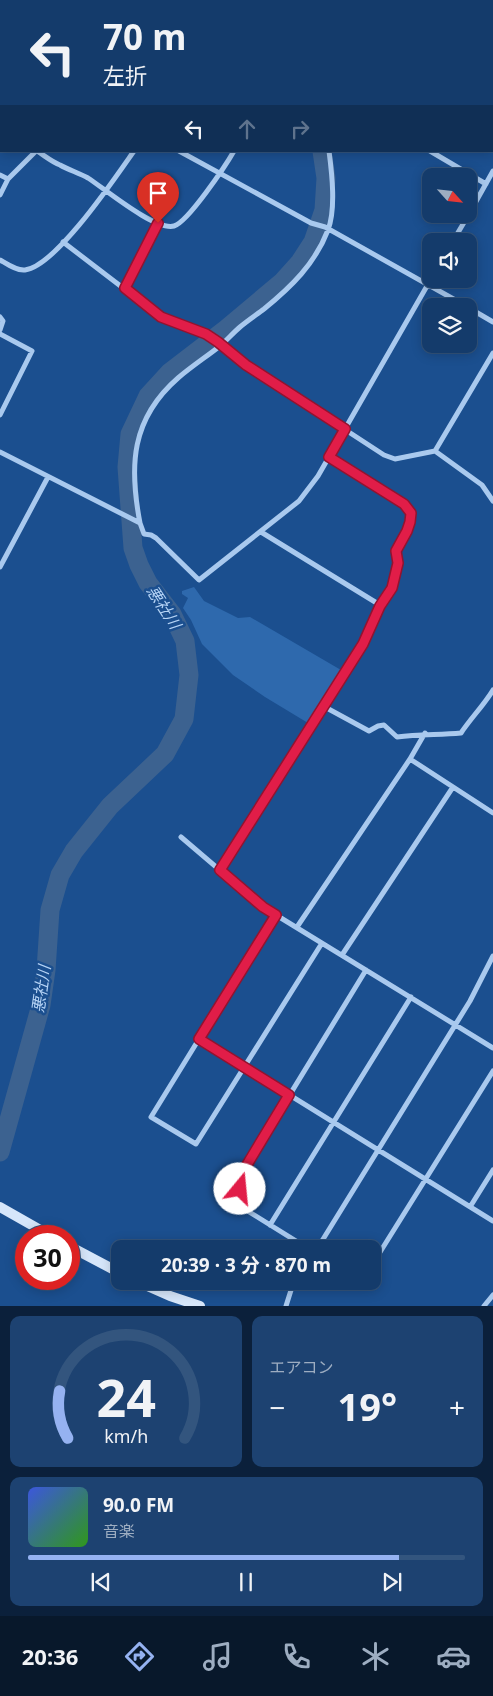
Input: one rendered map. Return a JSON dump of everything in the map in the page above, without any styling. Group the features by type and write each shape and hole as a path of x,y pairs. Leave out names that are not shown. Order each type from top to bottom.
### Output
{"street":[{"path":"0,195 8,179 35,152"},
{"path":"38,152 60,166 88,178 129,207 158,223 172,226 178,225 221,174 233,152"},
{"path":"0,260 22,270 31,268 43,261 63,242 106,192 133,152"},
{"path":"181,152 312,223 327,228 422,277"},
{"path":"329,152 333,184 327,228 310,263 296,281 177,379 158,398 145,418 138,438 134,459 134,485 138,523 144,534 156,538 199,580 299,501 318,476 426,288"},
{"path":"432,152 486,184"},
{"path":"478,198 493,172"},
{"path":"0,175 8,179"},
{"path":"125,288 158,223"},
{"path":"63,242 161,317 206,334 246,365 384,455 396,459 435,451 482,485 493,501"},
{"path":"440,288 455,298"},
{"path":"477,312 493,322"},
{"path":"0,316 3,321 0,330"},
{"path":"0,334 32,351 0,415"},
{"path":"435,451 493,353"},
{"path":"0,452 138,523"},
{"path":"220,870 363,644 380,606 392,588 398,563 396,551 410,522 411,513 404,504 329,457"},
{"path":"0,567 48,477"},
{"path":"261,532 380,606"},
{"path":"323,706 369,731 384,725 397,737 425,733 438,735 460,733 478,708 485,704 493,690"},
{"path":"297,927 410,759 425,733"},
{"path":"410,759 493,813"},
{"path":"342,955 454,787"},
{"path":"182,838 263,907 493,1048"},
{"path":"276,915 151,1117 196,1144 322,943"},
{"path":"323,1240 470,1001 493,956"},
{"path":"294,1240 238,1205 242,1173 366,970"},
{"path":"270,1225 411,997"},
{"path":"199,1039 493,1221"},
{"path":"381,1251 493,1072"},
{"path":"470,1207 493,1170"},
{"path":"0,1207 32,1225"},
{"path":"80,1252 111,1268"},
{"path":"159,1290 200,1306"},
{"path":"286,1306 291,1290"},
{"path":"484,1306 493,1295"}],"shaded area":[{"path":"194,587 204,601 238,618 250,617 341,670 308,723 233,675 202,644 183,608 188,598 182,594 182,591"}],"waterway":[{"name":"悪社川","path":"0,1152 41,1005 46,970 50,910 60,875 74,851 110,806 165,754 184,719 189,675 185,641 172,614 148,583 133,548 127,467 130,434 148,396 170,372 226,329 282,282 300,262 313,242 324,210 326,178 322,152"}],"route":[{"path":"158,223 125,288 161,317 206,334 246,365 345,429 329,457 404,504 411,513 407,531 396,551 398,563 392,588 380,606 363,644 220,870 263,907 276,915 199,1039 289,1095 242,1173 240,1189"}]}
